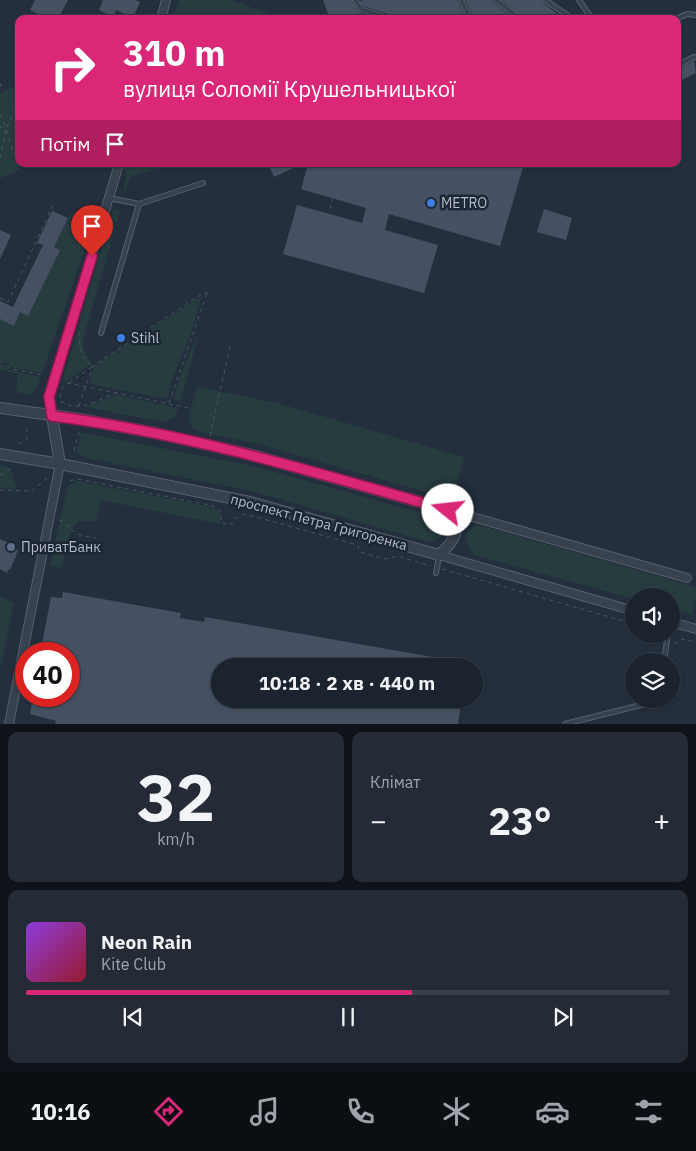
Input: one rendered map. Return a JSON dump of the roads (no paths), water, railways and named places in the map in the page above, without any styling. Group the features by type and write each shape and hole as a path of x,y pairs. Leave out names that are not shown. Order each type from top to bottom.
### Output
{"street":[{"path":"162,15 166,0"},
{"path":"9,724 60,464 49,397 118,167"},
{"path":"0,408 107,424 208,445 305,469 687,578"},
{"name":"проспект Петра Григоренка","path":"0,454 250,502 625,608"},
{"path":"439,555 448,547 455,532 456,526 448,510"},
{"path":"680,625 696,629"}],"lane":[{"path":"355,0 361,9 378,15"},
{"path":"461,0 468,15"},
{"path":"496,0 515,15"},
{"path":"545,0 567,15"},
{"path":"579,0 589,15"},
{"path":"681,17 687,14 696,15"},
{"path":"681,64 694,57"},
{"path":"109,198 139,204 203,183"},
{"path":"100,333 139,204"},
{"path":"437,571 439,555"},
{"path":"565,724 629,708"}],"place":[{"name":"METRO","path":"431,203"},
{"name":"Stihl","path":"121,338"},
{"name":"ПриватБанк","path":"11,547"}]}
